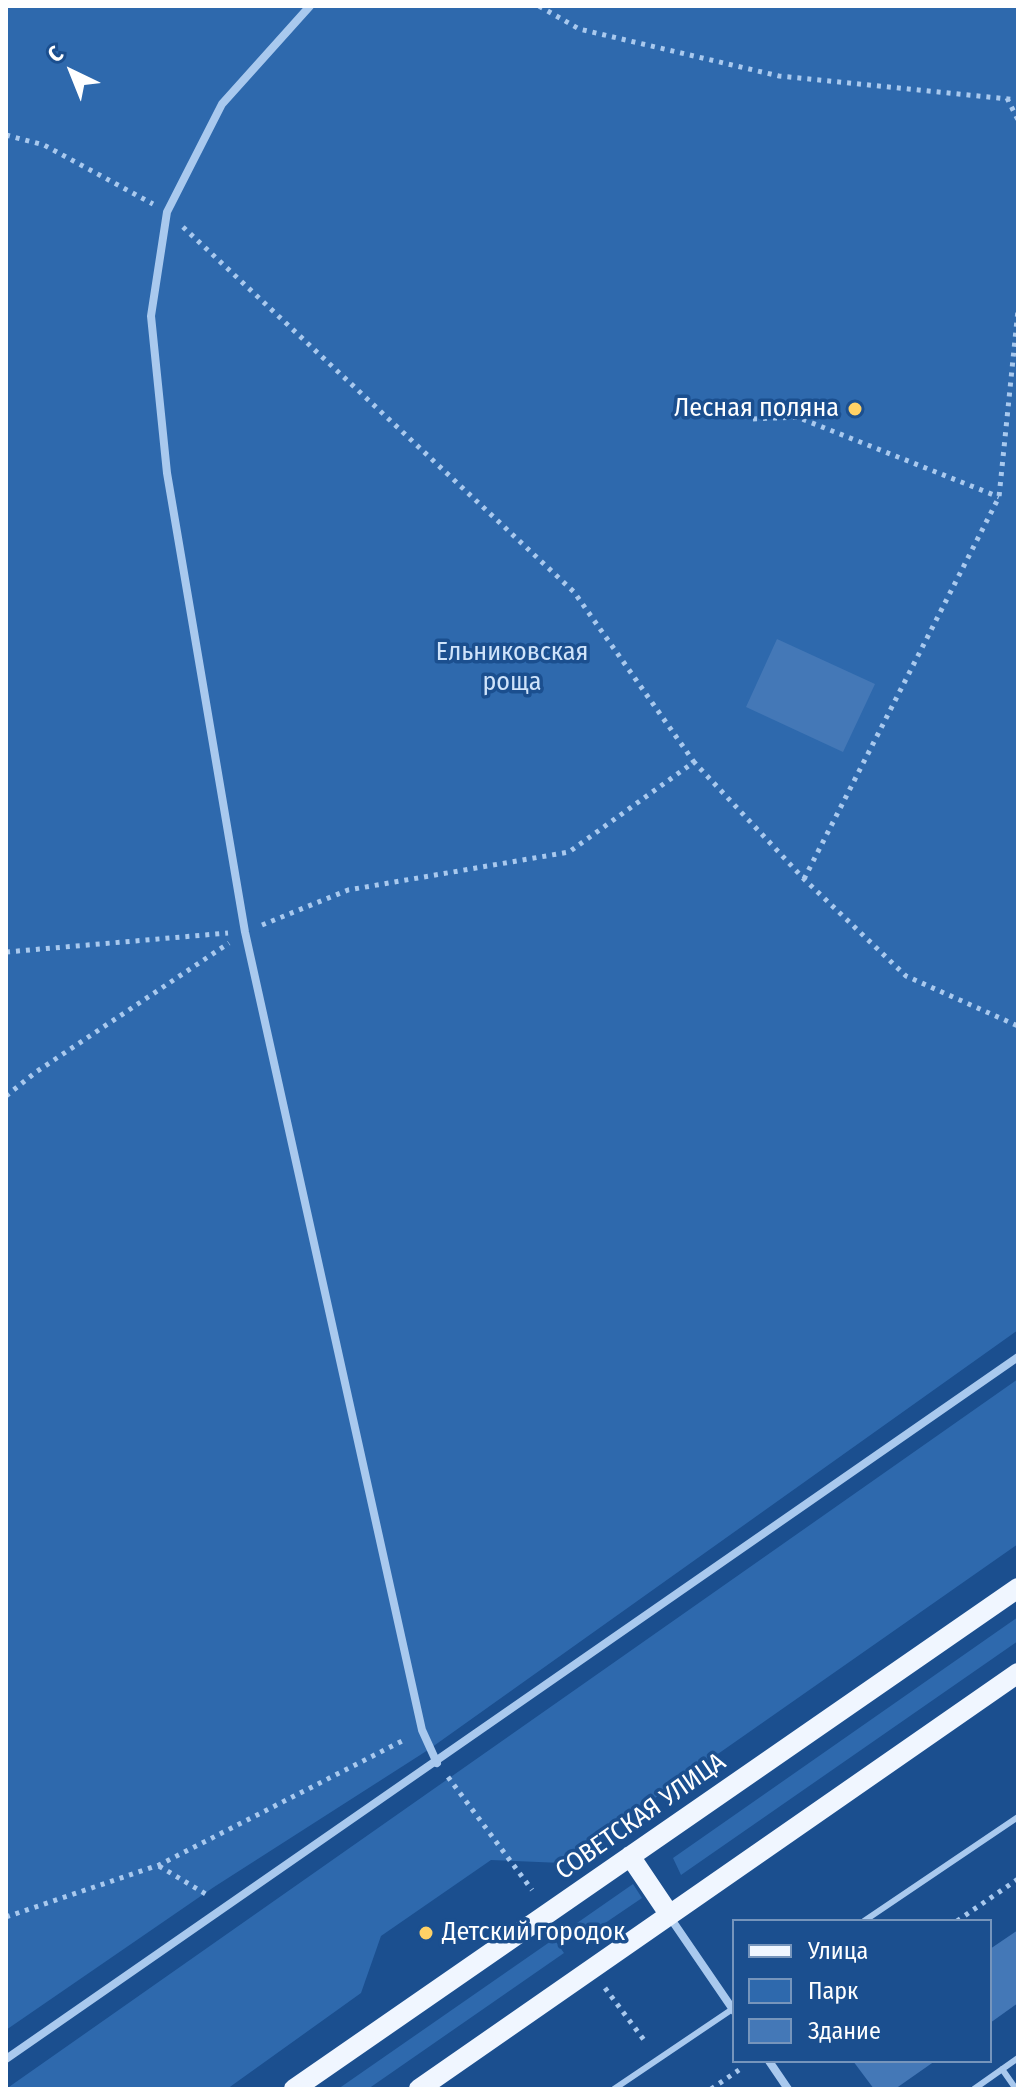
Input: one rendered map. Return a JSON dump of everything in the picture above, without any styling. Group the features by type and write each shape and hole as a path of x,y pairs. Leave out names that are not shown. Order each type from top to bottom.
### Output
{"main road":[{"name":"СОВЕТСКАЯ УЛИЦА","path":"294,2089 1018,1588"},
{"path":"419,2089 1018,1673"},
{"path":"630,1856 669,1914"}],"street":[{"path":"310,6 222,104 167,212 151,316 167,473 245,932 422,1730 437,1763"},
{"path":"6,2059 224,1906 437,1763 1018,1357"},
{"path":"669,1914 732,2008"},
{"path":"770,2063 788,2089"}],"lane":[{"path":"867,1919 1018,1817"},
{"path":"614,2089 732,2010"},
{"path":"974,2089 1018,2058"},
{"path":"1002,2069 1016,2089"}],"path":[{"path":"539,6 579,29 779,76 1018,100"},
{"path":"1007,98 1018,120"},
{"path":"6,135 44,145 167,212 574,592 694,762 804,879 906,976 1018,1026"},
{"path":"804,879 999,497 1018,310"},
{"path":"753,419 797,417 999,497"},
{"path":"6,1096 36,1072 245,932 348,890 569,852 694,762"},
{"path":"6,952 245,932"},
{"path":"6,1917 159,1865 422,1730"},
{"path":"437,1763 532,1890"},
{"path":"159,1865 224,1906"},
{"path":"960,1919 1018,1879"},
{"path":"604,1987 657,2059"},
{"path":"711,2089 739,2070"}],"green space":[{"name":"Ельниковская роща","path":"6,6 1018,6 1018,1330 428,1750 214,1887 6,2030"},
{"path":"1018,1379 1018,1544 562,1863 491,1860 381,1936 361,1993 227,2089 6,2089"},
{"path":"1018,1617 1018,1641 681,1875 673,1858"},
{"path":"633,1884 642,1898 586,1936 577,1923"},
{"path":"554,1939 564,1953 368,2089 338,2089"}],"building":[{"path":"777,639 875,684 843,752 746,707"},
{"path":"1018,1930 1018,2003 992,2022 992,1948"},
{"path":"854,2063 932,2063 895,2089 874,2089"}],"place":[{"name":"Лесная поляна","path":"855,409"},
{"name":"Детский городок","path":"426,1933"}]}
